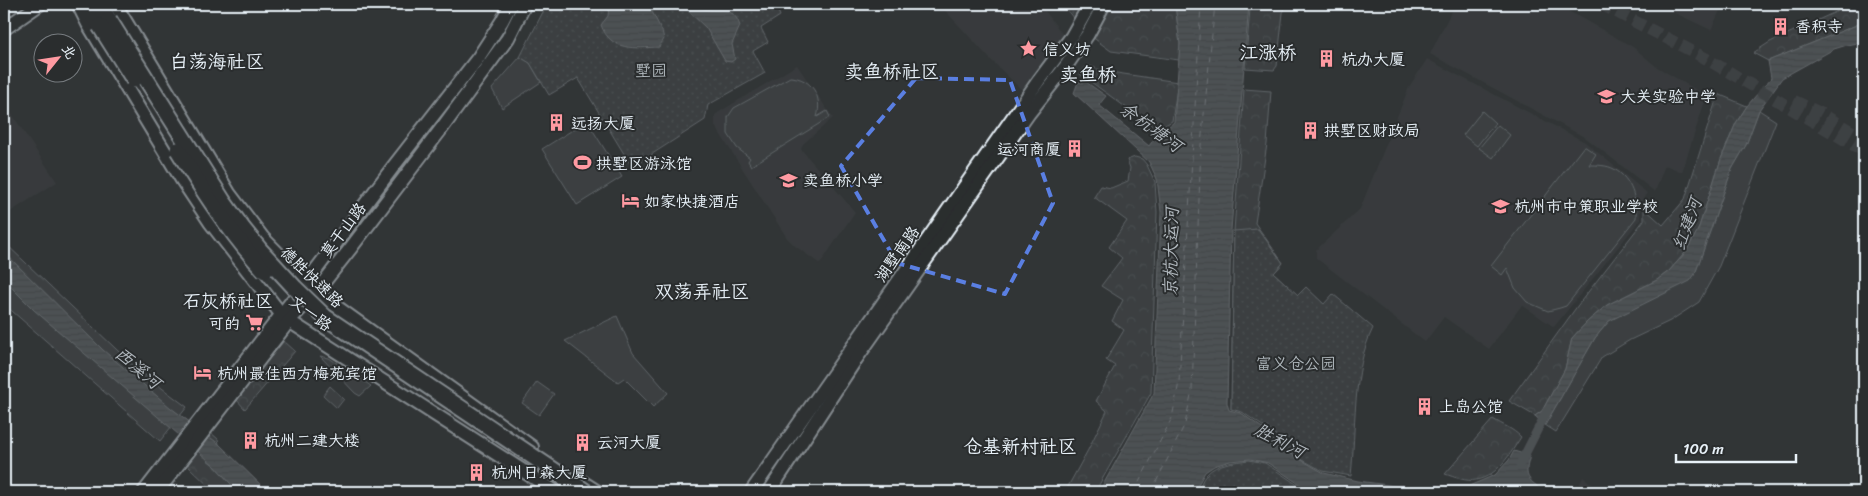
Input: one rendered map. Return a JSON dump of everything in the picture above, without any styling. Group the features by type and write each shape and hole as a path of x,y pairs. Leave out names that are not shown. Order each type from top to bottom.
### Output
{"highway":[{"name":"德胜快速路","path":"85,4 104,23 223,201 260,250 295,288 325,316 586,492"},
{"name":"德胜快速路","path":"99,4 104,23 210,202 250,255 288,297 319,324 570,492"}],"main road":[{"path":"4,29 40,4"},
{"name":"文一路","path":"78,4 88,24 182,180 233,253 285,318 556,492"},
{"name":"文一路","path":"114,4 229,193 263,238 306,283 502,426 598,492"},
{"name":"莫干山路","path":"144,492 176,459 285,318 306,283 393,166 478,58 511,4"},
{"name":"莫干山路","path":"285,318 316,292 508,38 525,4"},
{"path":"1077,39 1090,4"},
{"path":"1077,39 1104,4"},
{"name":"湖墅南路","path":"751,492 1039,80 1077,39"},
{"name":"湖墅南路","path":"769,492 856,358 1029,113 1066,66 1077,39"},
{"path":"233,253 256,260 266,254 263,238"},
{"name":"莫干山路","path":"157,492 176,459"}],"highlighted area":[{"path":"916,78 1010,80 1053,203 1005,294 897,263 841,166"}],"shaded area":[{"name":"信义坊","path":"939,4 1040,4 1063,35 1022,90"},
{"name":"大关实验中学","path":"1457,4 1556,4 1633,47 1657,67 1700,92 1705,101 1682,172 1665,165 1655,192 1586,138 1430,54"},
{"path":"1656,4 1723,4 1711,30"},
{"name":"杭州市中策职业学校","path":"1427,59 1585,142 1647,193 1640,203 1640,220 1554,327 1522,305 1489,349 1444,317 1425,342 1316,258 1316,250 1360,209 1409,87"},
{"name":"卖鱼桥小学","path":"797,65 833,118 803,144 801,149 855,212 820,264 787,238 715,126 715,115 719,112"},
{"path":"4,102 57,182 4,216"},
{"path":"1583,477 1603,492 1576,492"}],"green space":[{"name":"墅园","path":"547,4 775,4 780,16 761,28 768,42 753,51 765,73 708,105 705,120 632,167 578,78 549,95 530,63 520,57"},
{"path":"1062,4 1084,4 1074,19"},
{"path":"1104,4 1175,4 1180,44 1179,60 1111,51 1088,34"},
{"path":"1252,4 1284,4 1277,66 1274,70 1245,68"},
{"path":"1853,4 1864,4 1864,22 1768,61 1753,53 1770,42"},
{"path":"520,57 530,63 541,82 502,108 492,89"},
{"path":"1087,65 1103,71 1178,82 1172,121 1157,130 1080,74"},
{"path":"790,77 804,81 814,90 818,102 817,117 827,111 830,117 751,166 748,161 750,158 737,148 728,134 728,117 734,108"},
{"path":"1244,89 1271,91 1267,144 1255,223 1283,263 1274,273 1292,290 1231,409 1234,231"},
{"path":"1718,94 1747,106 1736,123 1721,159 1698,230 1686,252 1669,271 1657,280 1607,305 1572,338 1565,369 1542,411 1535,416 1509,401 1578,305 1644,220 1644,208 1663,225 1685,199"},
{"path":"1759,110 1776,121 1719,266 1699,302 1670,321 1630,340 1602,357 1556,432 1545,425 1595,338 1609,321 1695,274 1732,169 1746,145"},
{"path":"1482,111 1495,123 1477,146 1463,135"},
{"name":"拱墅区游泳馆","path":"587,121 622,177 577,205 542,149"},
{"path":"1498,125 1510,135 1493,158 1479,148"},
{"path":"1584,146 1596,154 1589,165 1611,168 1625,178 1632,190 1636,204 1636,218 1566,306 1548,311 1527,302 1515,288 1507,268 1502,275 1491,266"},
{"path":"1135,157 1142,159 1147,165 1155,182 1157,212 1151,393 1095,492 1065,492 1107,411 1096,401 1115,366 1106,360 1124,330 1112,321 1123,300 1101,286 1122,258 1109,247 1127,221 1094,197 1101,186 1111,188 1128,181 1130,168 1127,160"},
{"name":"富义仓公园","path":"1258,229 1283,263 1274,273 1298,295 1306,287 1324,304 1333,294 1373,328 1361,363 1358,382 1351,476 1323,471 1279,447 1276,435 1242,412 1231,409 1234,231"},
{"path":"4,242 138,370 187,407 160,441 4,304"},
{"path":"617,316 633,353 668,393 653,407 624,378 618,382 565,341"},
{"path":"284,341 295,351 245,409 236,399"},
{"path":"320,356 329,358 371,386 360,396"},
{"path":"537,382 554,394 539,415 522,403"},
{"path":"330,386 344,399 337,408 323,395"},
{"path":"1493,419 1521,437 1503,463 1491,474 1476,480 1465,480 1445,474"},
{"path":"210,432 218,439 219,444 207,460 215,466 238,492 215,492 189,467 187,459"},
{"path":"1249,460 1265,463 1308,492 1197,492 1205,476 1211,470 1226,464"}],"water":[{"path":"606,4 650,4 649,6 664,39 659,47 633,48 617,44 611,40 605,34 601,25 608,16 609,7"},
{"path":"681,4 733,14 740,26 732,44 735,59 731,62 725,61 706,28"},
{"name":"京杭大运河","path":"1175,4 1249,4 1231,230 1227,403 1229,410 1241,413 1275,437 1279,447 1324,473 1358,481 1395,486 1469,486 1495,475 1509,460 1514,451 1530,456 1527,473 1537,486 1538,492 1311,492 1268,463 1250,459 1230,461 1214,466 1205,472 1194,492 1099,492 1154,393 1161,212 1157,179 1149,162 1074,93 1078,82 1086,82 1106,96 1099,105 1149,146 1159,132 1174,122 1180,44"},
{"path":"1864,22 1864,42 1834,49 1782,78 1759,110 1746,145 1732,169 1695,274 1690,281 1609,321 1595,338 1545,425 1535,416 1542,411 1565,369 1572,338 1607,305 1657,280 1669,271 1686,252 1698,230 1721,159 1736,123 1747,106 1771,78 1768,61"},
{"path":"4,252 103,350 171,408 219,444 268,492 238,492 215,466 34,310 4,280"}],"waterway":[{"name":"红建河","path":"1520,464 1547,411"}],"ferry route":[{"path":"1134,492 1172,418 1179,382 1201,4"},
{"path":"1151,492 1185,424 1192,390 1201,145 1215,4"}],"tunnel":[{"path":"1601,4 1705,58 1864,151"},
{"path":"1794,101 1820,113 1864,139"}],"place":[{"name":"香积寺","path":"1781,26"},
{"name":"信义坊","path":"1029,49"},
{"name":"杭办大厦","path":"1327,59"},
{"name":"大关实验中学","path":"1606,96"},
{"name":"远扬大厦","path":"557,123"},
{"name":"拱墅区财政局","path":"1310,130"},
{"name":"运河商厦","path":"1075,149"},
{"name":"拱墅区游泳馆","path":"582,163"},
{"name":"卖鱼桥小学","path":"789,180"},
{"name":"如家快捷酒店","path":"630,201"},
{"name":"杭州市中策职业学校","path":"1500,206"},
{"name":"可的","path":"254,323"},
{"name":"杭州最佳西方梅苑宾馆","path":"203,373"},
{"name":"上岛公馆","path":"1425,406"},
{"name":"杭州二建大楼","path":"250,440"},
{"name":"云河大厦","path":"583,442"},
{"name":"杭州日森大厦","path":"477,472"}],"district":[{"name":"江涨桥","path":"1268,52"},
{"name":"白荡海社区","path":"217,61"},
{"name":"卖鱼桥社区","path":"892,71"},
{"name":"卖鱼桥","path":"1088,74"},
{"name":"双荡弄社区","path":"702,291"},
{"name":"石灰桥社区","path":"228,301"},
{"name":"仓基新村社区","path":"1020,446"}],"water label":[{"name":"余杭塘河","path":"1151,127"},
{"name":"西溪河","path":"138,368"},
{"name":"胜利河","path":"1280,441"}]}
